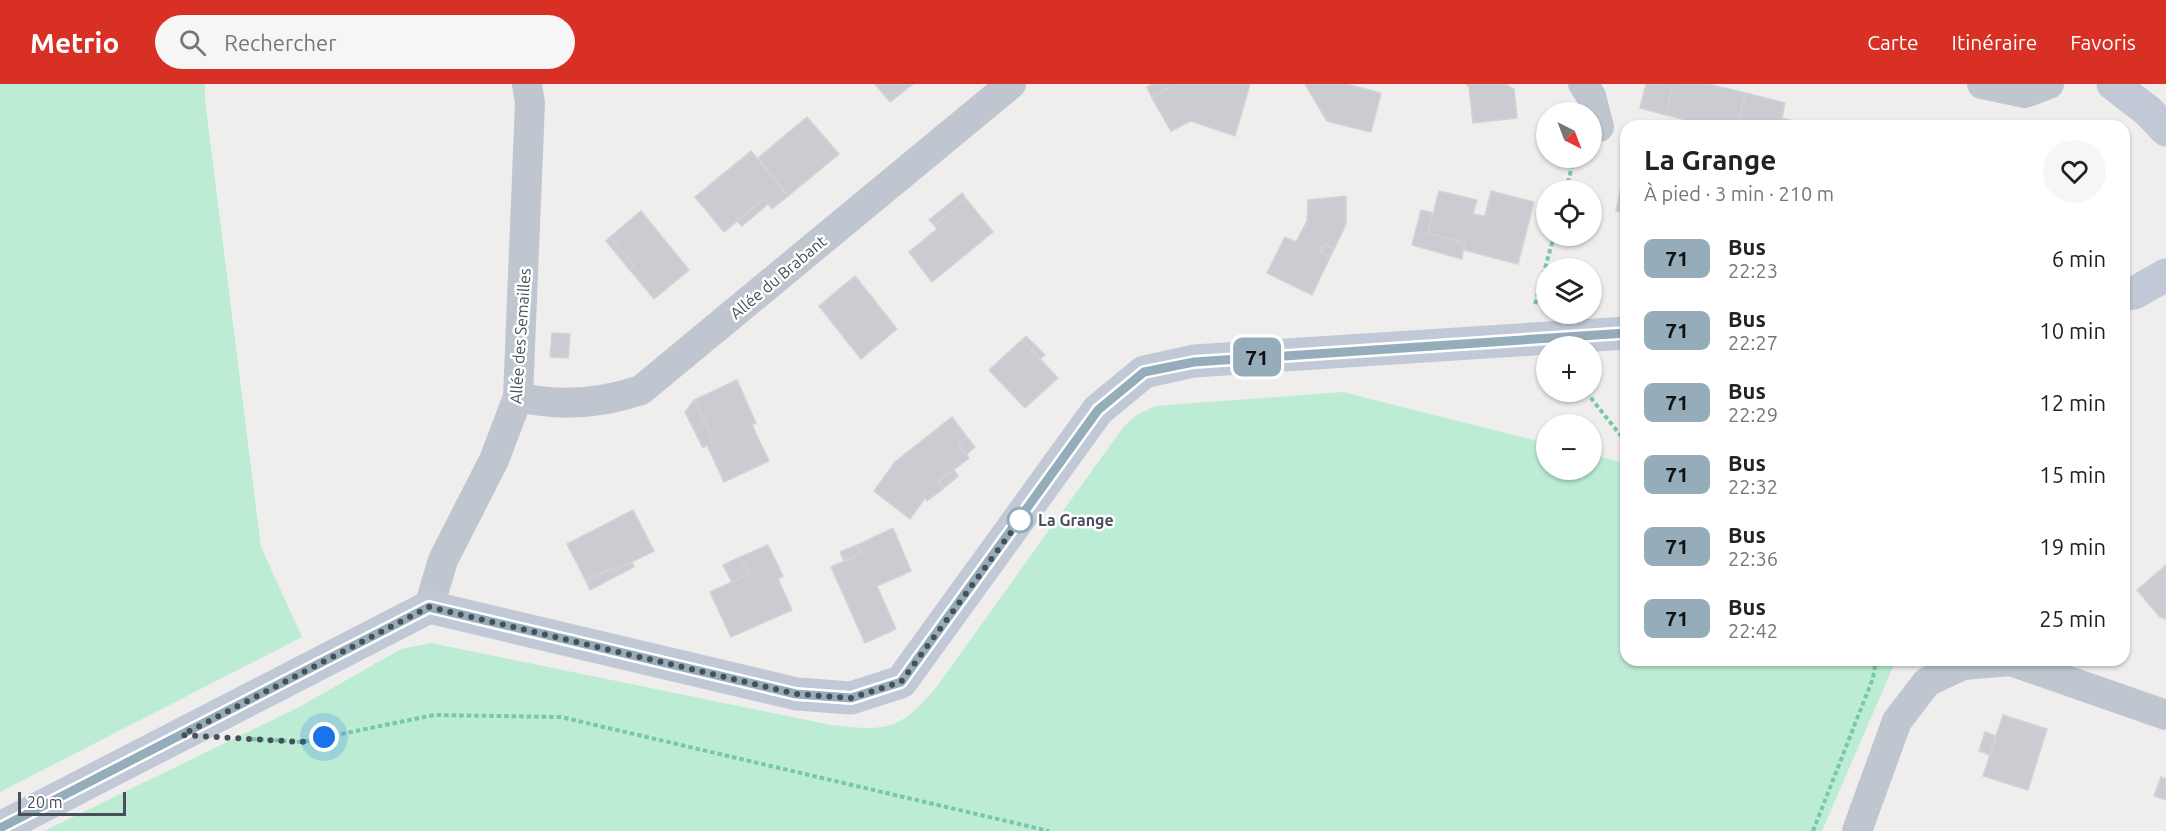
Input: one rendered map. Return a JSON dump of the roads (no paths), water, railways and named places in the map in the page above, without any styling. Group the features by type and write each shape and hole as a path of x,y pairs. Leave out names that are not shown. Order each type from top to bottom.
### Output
{"street":[{"name":"Allée des Semailles","path":"429,607 443,560 494,460 518,397 530,103 527,84"},
{"name":"Allée du Brabant","path":"518,397 538,402 580,403 608,401 641,390 1011,84"},
{"path":"1583,84 1593,102"},
{"path":"1982,84 2025,93 2049,84"},
{"path":"2113,84 2148,111 2166,130"},
{"path":"2130,293 2166,275"},
{"path":"0,828 429,607 796,694 851,698 901,682 1098,410 1144,372 1194,362 1620,333"},
{"path":"1857,831 1898,721 1927,682 1961,666"},
{"path":"2025,666 2166,715"}],"place":[{"name":"La Grange","path":"1020,520"}]}
